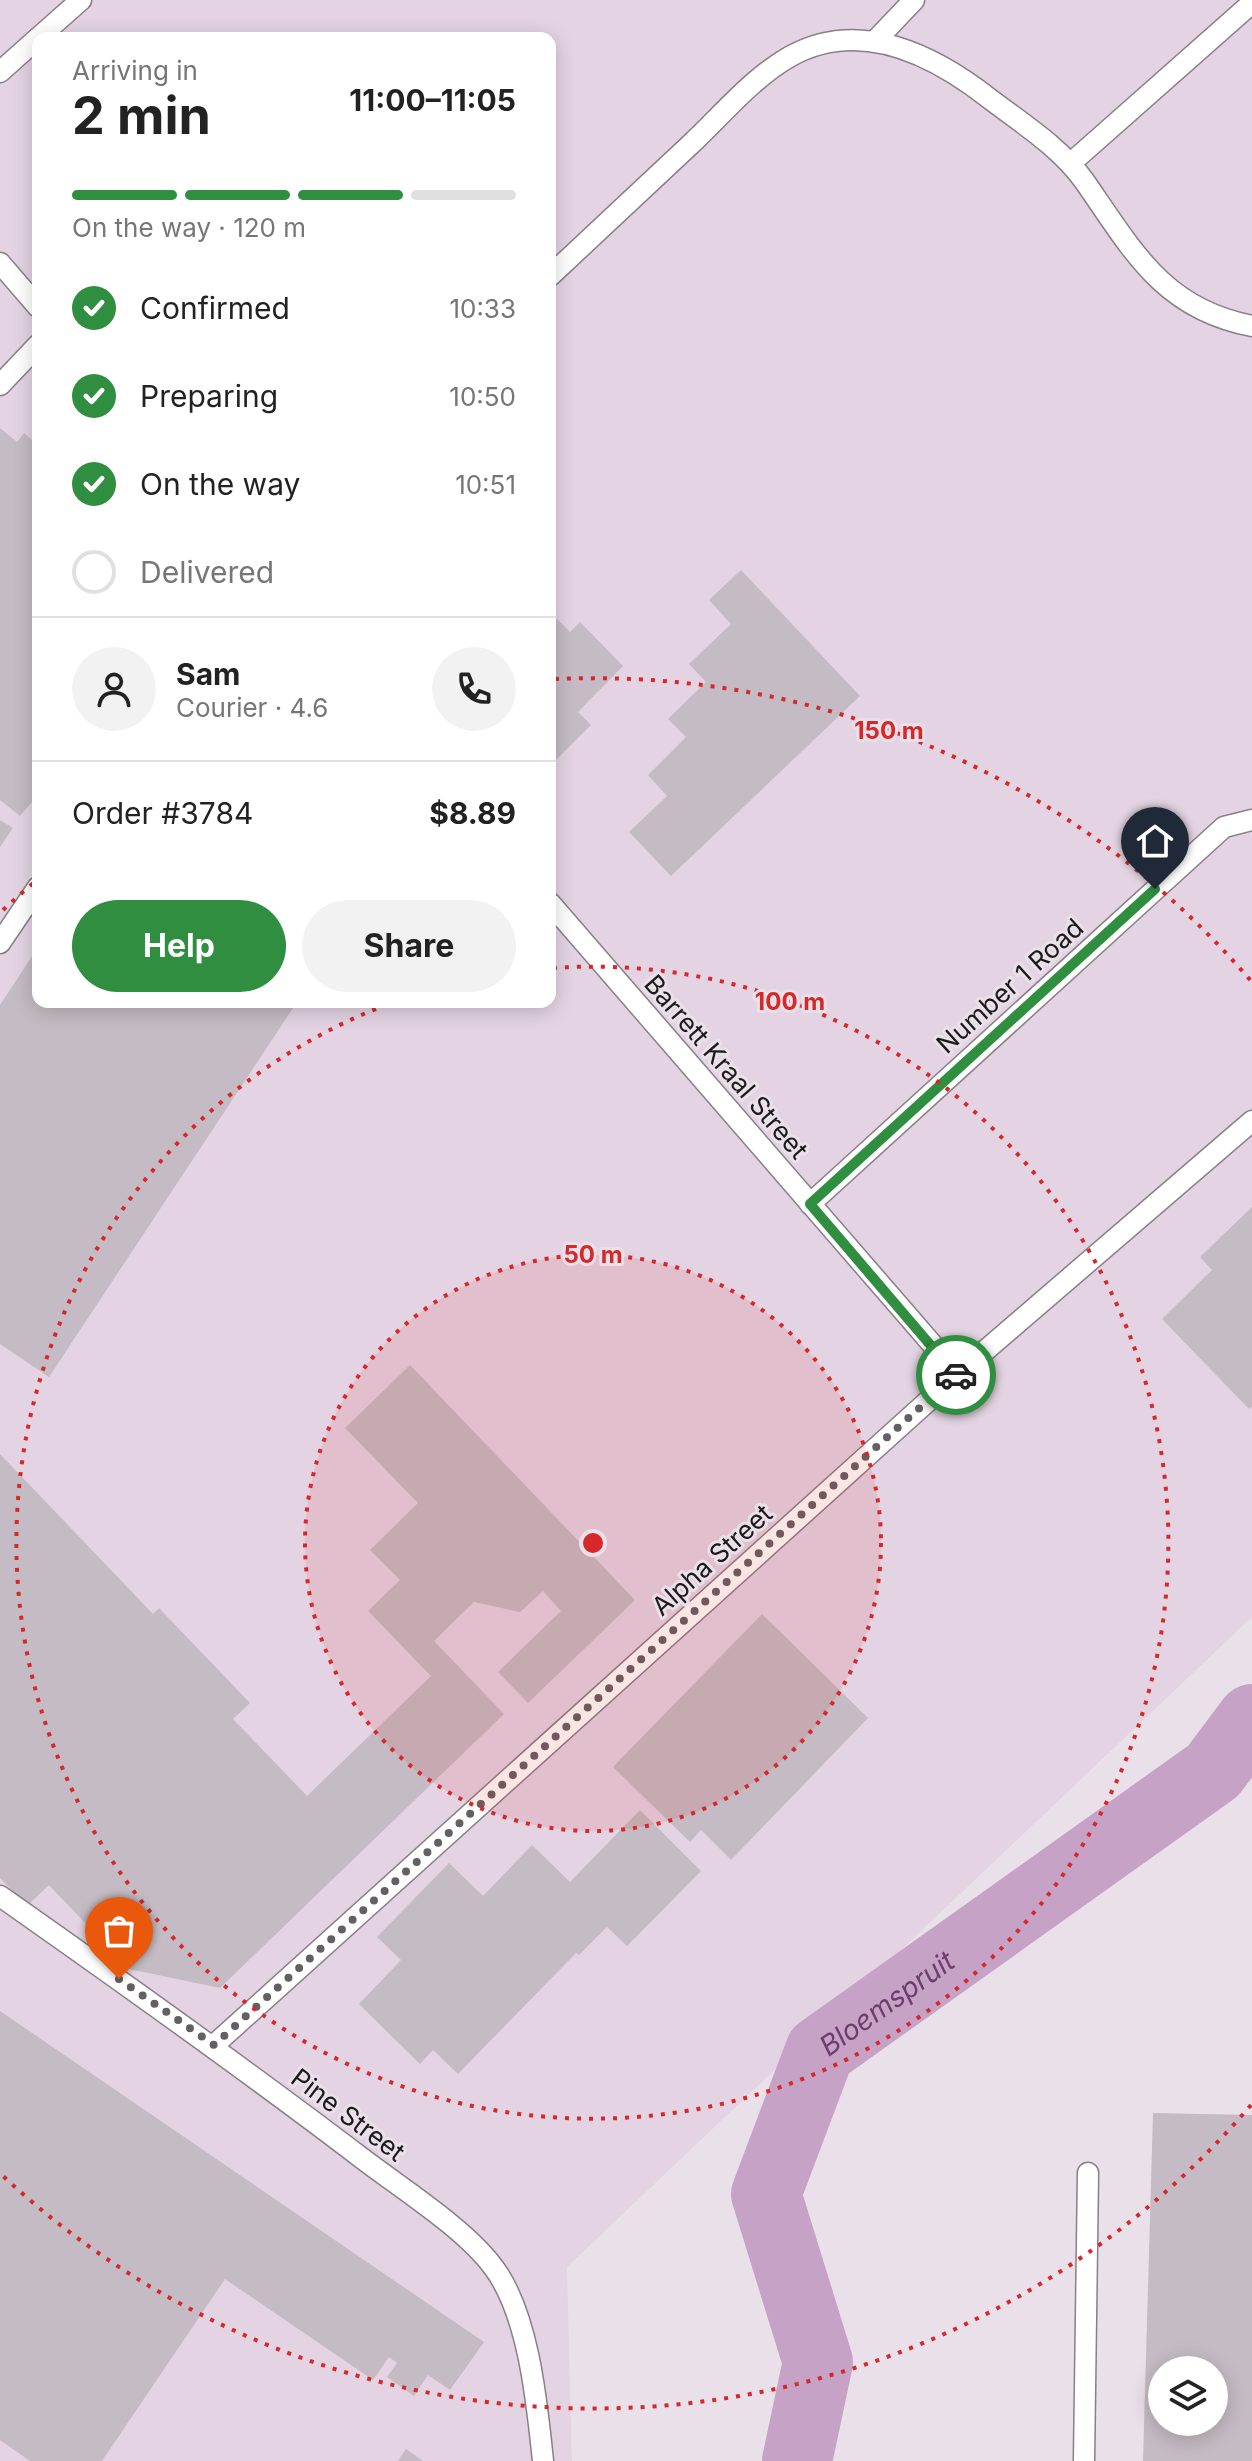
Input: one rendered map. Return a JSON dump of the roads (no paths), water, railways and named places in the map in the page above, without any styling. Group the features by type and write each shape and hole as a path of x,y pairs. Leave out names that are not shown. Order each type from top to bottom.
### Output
{"lane":[{"path":"45,32 81,0"},
{"path":"876,40 914,0"},
{"path":"1071,163 1252,3"},
{"path":"556,270 749,89 791,56 833,42 876,40 925,55 975,87 1071,163 1150,274 1186,304 1252,326"},
{"path":"0,72 32,43"},
{"path":"0,263 32,300"},
{"path":"0,385 32,351"},
{"name":"Number 1 Road","path":"810,1204 1224,827 1252,820"},
{"path":"0,943 32,896"},
{"name":"Barrett Kraal Street","path":"556,910 958,1374"},
{"name":"Alpha Street","path":"214,2045 958,1374 1252,1121"},
{"name":"Pine Street","path":"0,1896 214,2045 451,2226 495,2269 521,2326 536,2392 543,2461"},
{"path":"1084,2461 1088,2173"}],"waterway":[{"name":"Bloemspruit","path":"797,2461 818,2362 766,2194 820,2051 1213,1771 1252,1719"}]}
